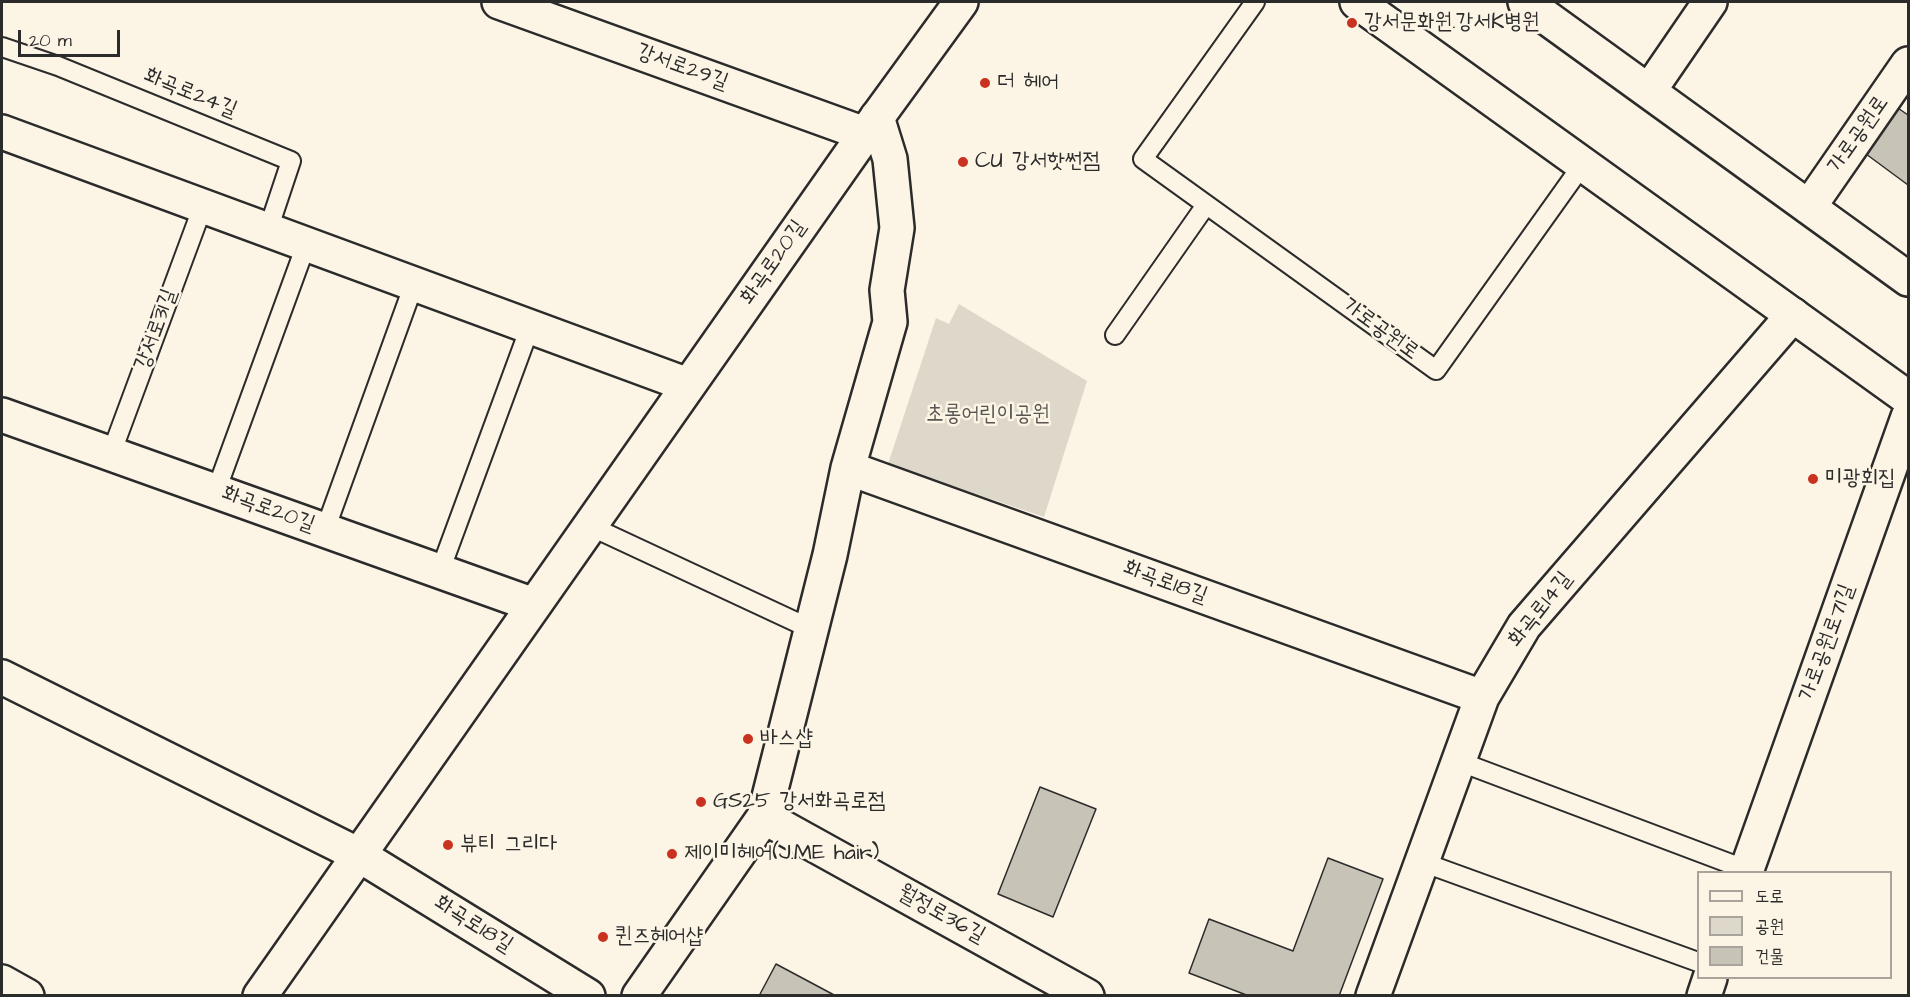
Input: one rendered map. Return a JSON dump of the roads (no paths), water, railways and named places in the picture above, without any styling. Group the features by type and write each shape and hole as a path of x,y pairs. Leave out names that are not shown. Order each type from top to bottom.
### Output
{"street":[{"name":"강서로29길","path":"499,2 871,126"},
{"name":"화곡로20길","path":"260,996 688,385 961,2"},
{"path":"1357,2 1908,398"},
{"path":"1525,2 1908,279"},
{"path":"1649,91 1710,2"},
{"name":"가로공원로","path":"1809,207 1908,64"},
{"path":"639,996 764,817 830,555 848,468 890,322 887,290 897,228 890,159 871,126"},
{"path":"2,132 688,385"},
{"name":"화곡로14길","path":"1373,996 1482,697 1524,626 1793,315"},
{"name":"화곡로20길","path":"2,415 534,605"},
{"name":"가로공원로71길","path":"1746,871 1908,417"},
{"name":"화곡로18길","path":"848,468 1482,697"},
{"path":"2,676 359,855"},
{"name":"월정로36길","path":"764,817 1087,996"},
{"name":"화곡로18길","path":"359,855 588,996"},
{"path":"1704,996 1710,979"},
{"path":"2,982 27,996"}],"lane":[{"name":"가로공원로","path":"1255,2 1143,159 1436,370 1583,164"},
{"name":"화곡로24길","path":"2,47 58,66 291,161 268,230"},
{"path":"1114,336 1206,205"},
{"name":"강서로31길","path":"111,454 203,206"},
{"path":"216,491 306,244"},
{"path":"325,530 414,284"},
{"path":"440,571 530,327"},
{"path":"590,526 811,629"},
{"name":"가로공원로71길","path":"1458,761 1746,871"},
{"path":"1422,862 1697,962"}],"place":[{"name":"강서문화원.강서K병원","path":"1352,23"},
{"name":"더 헤어","path":"985,83"},
{"name":"CU 강서핫썬점","path":"963,162"},
{"name":"미광회집","path":"1813,479"},
{"name":"바스샵","path":"748,739"},
{"name":"GS25 강서화곡로점","path":"701,802"},
{"name":"뷰티 그리다","path":"448,845"},
{"name":"제이미헤어(J.ME hair)","path":"672,854"},
{"name":"퀸즈헤어샵","path":"603,937"}],"park label":[{"name":"초롱어린이공원","path":"988,415"}]}
